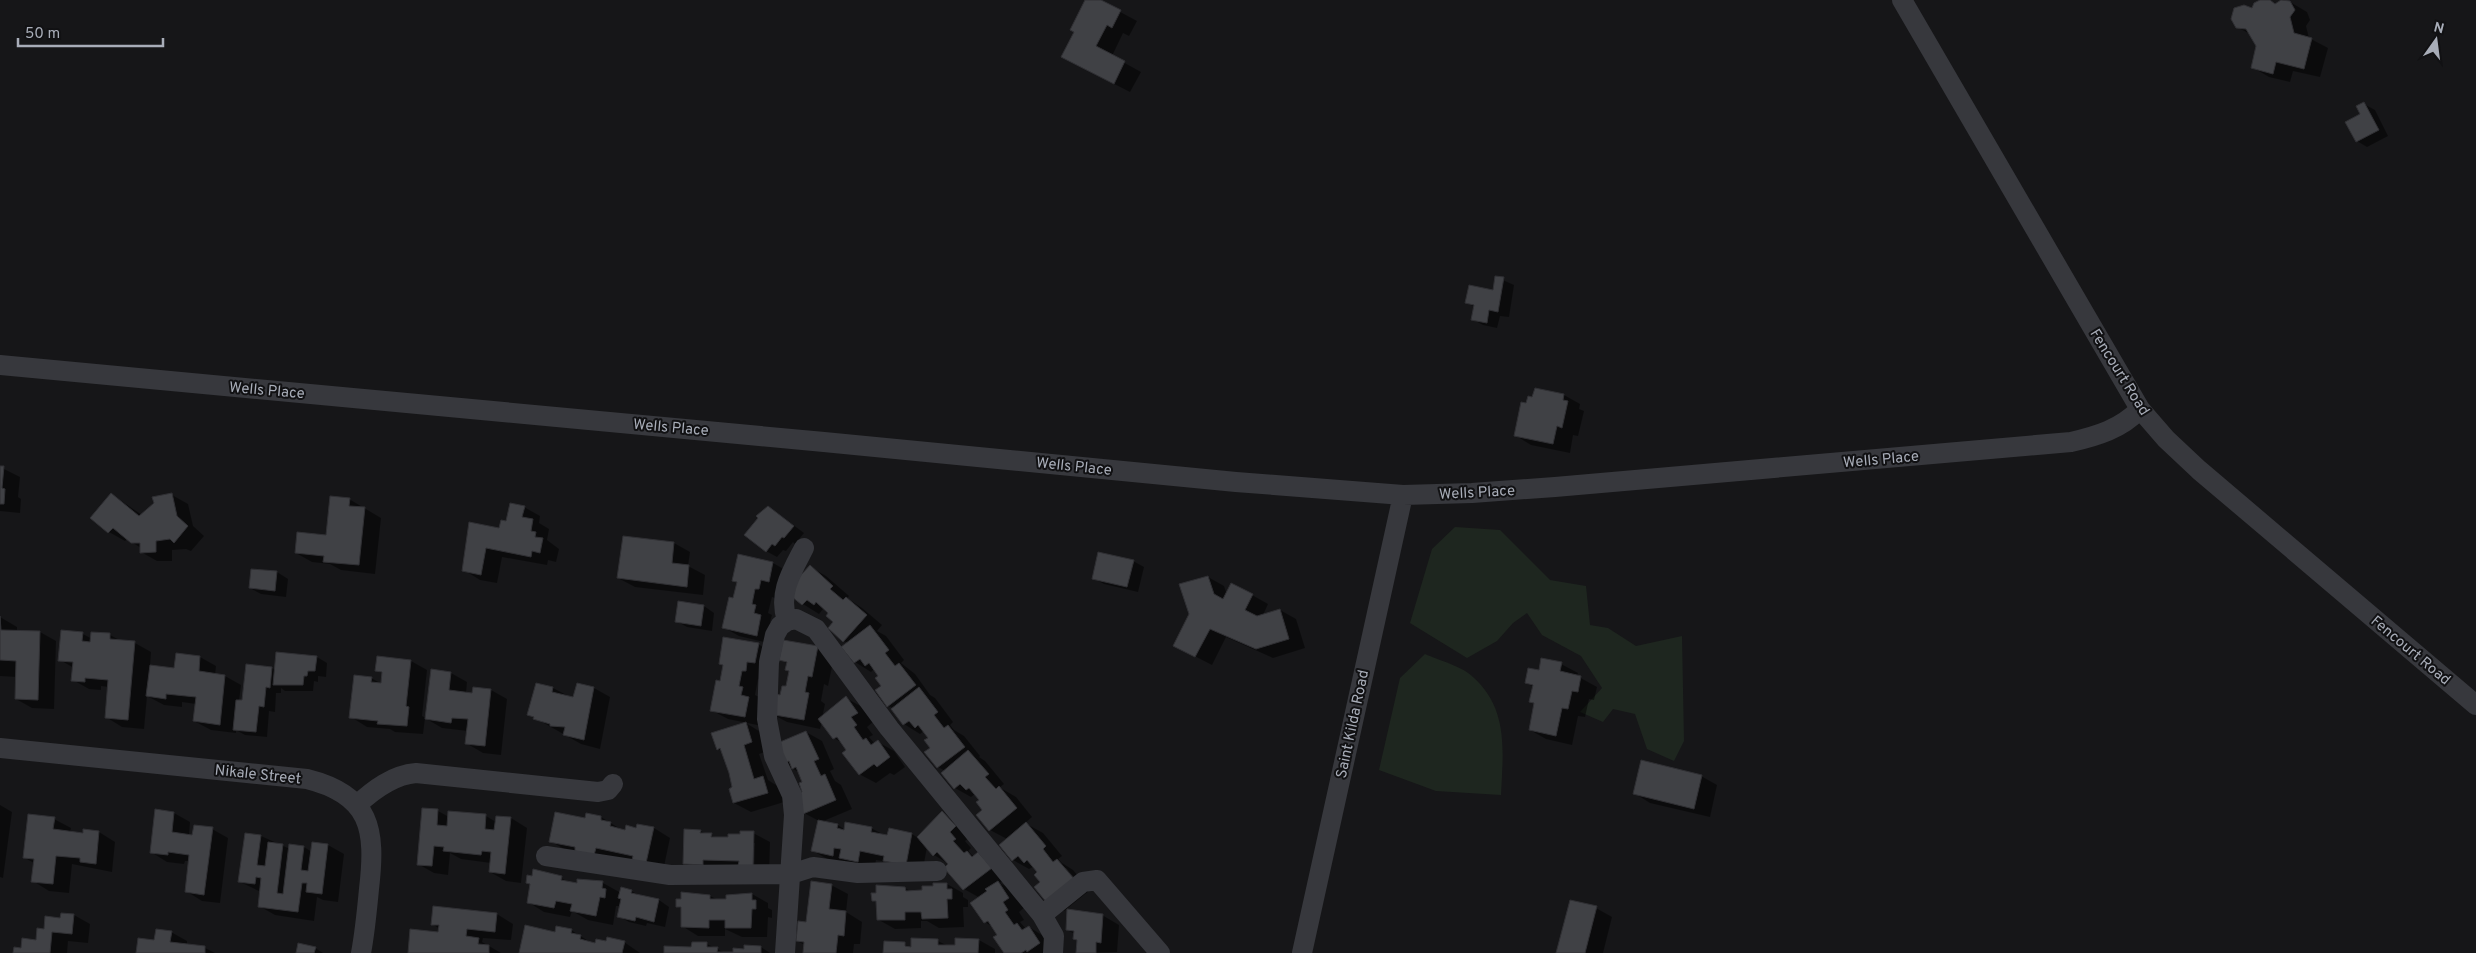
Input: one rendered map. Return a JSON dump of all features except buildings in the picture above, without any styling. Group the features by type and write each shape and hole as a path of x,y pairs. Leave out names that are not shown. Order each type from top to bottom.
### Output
{"street":[{"name":"Fencourt Road","path":"1902,0 2140,409 2199,470 2476,705"},
{"name":"Wells Place","path":"0,366 1236,482 1403,495 1555,487 2071,442 2095,436 2115,428 2130,419 2140,409"},
{"name":"Saint Kilda Road","path":"1302,953 1403,495"},
{"path":"787,621 782,606 783,597 791,572 804,548"},
{"path":"785,953 794,815 792,795 774,756 767,719 769,662 775,635 780,626 787,621 796,619 816,629 889,728 1042,915 1054,936 1053,953"},
{"name":"Nikale Street","path":"0,748 306,779 324,783 343,793 357,805 369,827 372,843 373,860 360,953"},
{"path":"357,805 371,792 402,774 416,772 598,792 608,790 613,784"},
{"path":"546,856 670,875 791,874 813,867 858,873 937,871"},
{"path":"1042,915 1083,882 1097,880 1160,953"}],"shaded area":[{"path":"1455,527 1500,530 1550,580 1586,586 1590,625 1608,628 1636,646 1682,636 1684,741 1674,761 1647,749 1635,714 1613,709 1603,722 1580,712 1602,688 1581,656 1542,635 1527,613 1513,623 1497,641 1467,658 1410,623 1432,549"},
{"path":"1425,654 1469,673 1485,689 1493,703 1498,717 1503,747 1501,795 1436,791 1379,770 1400,678"}]}
